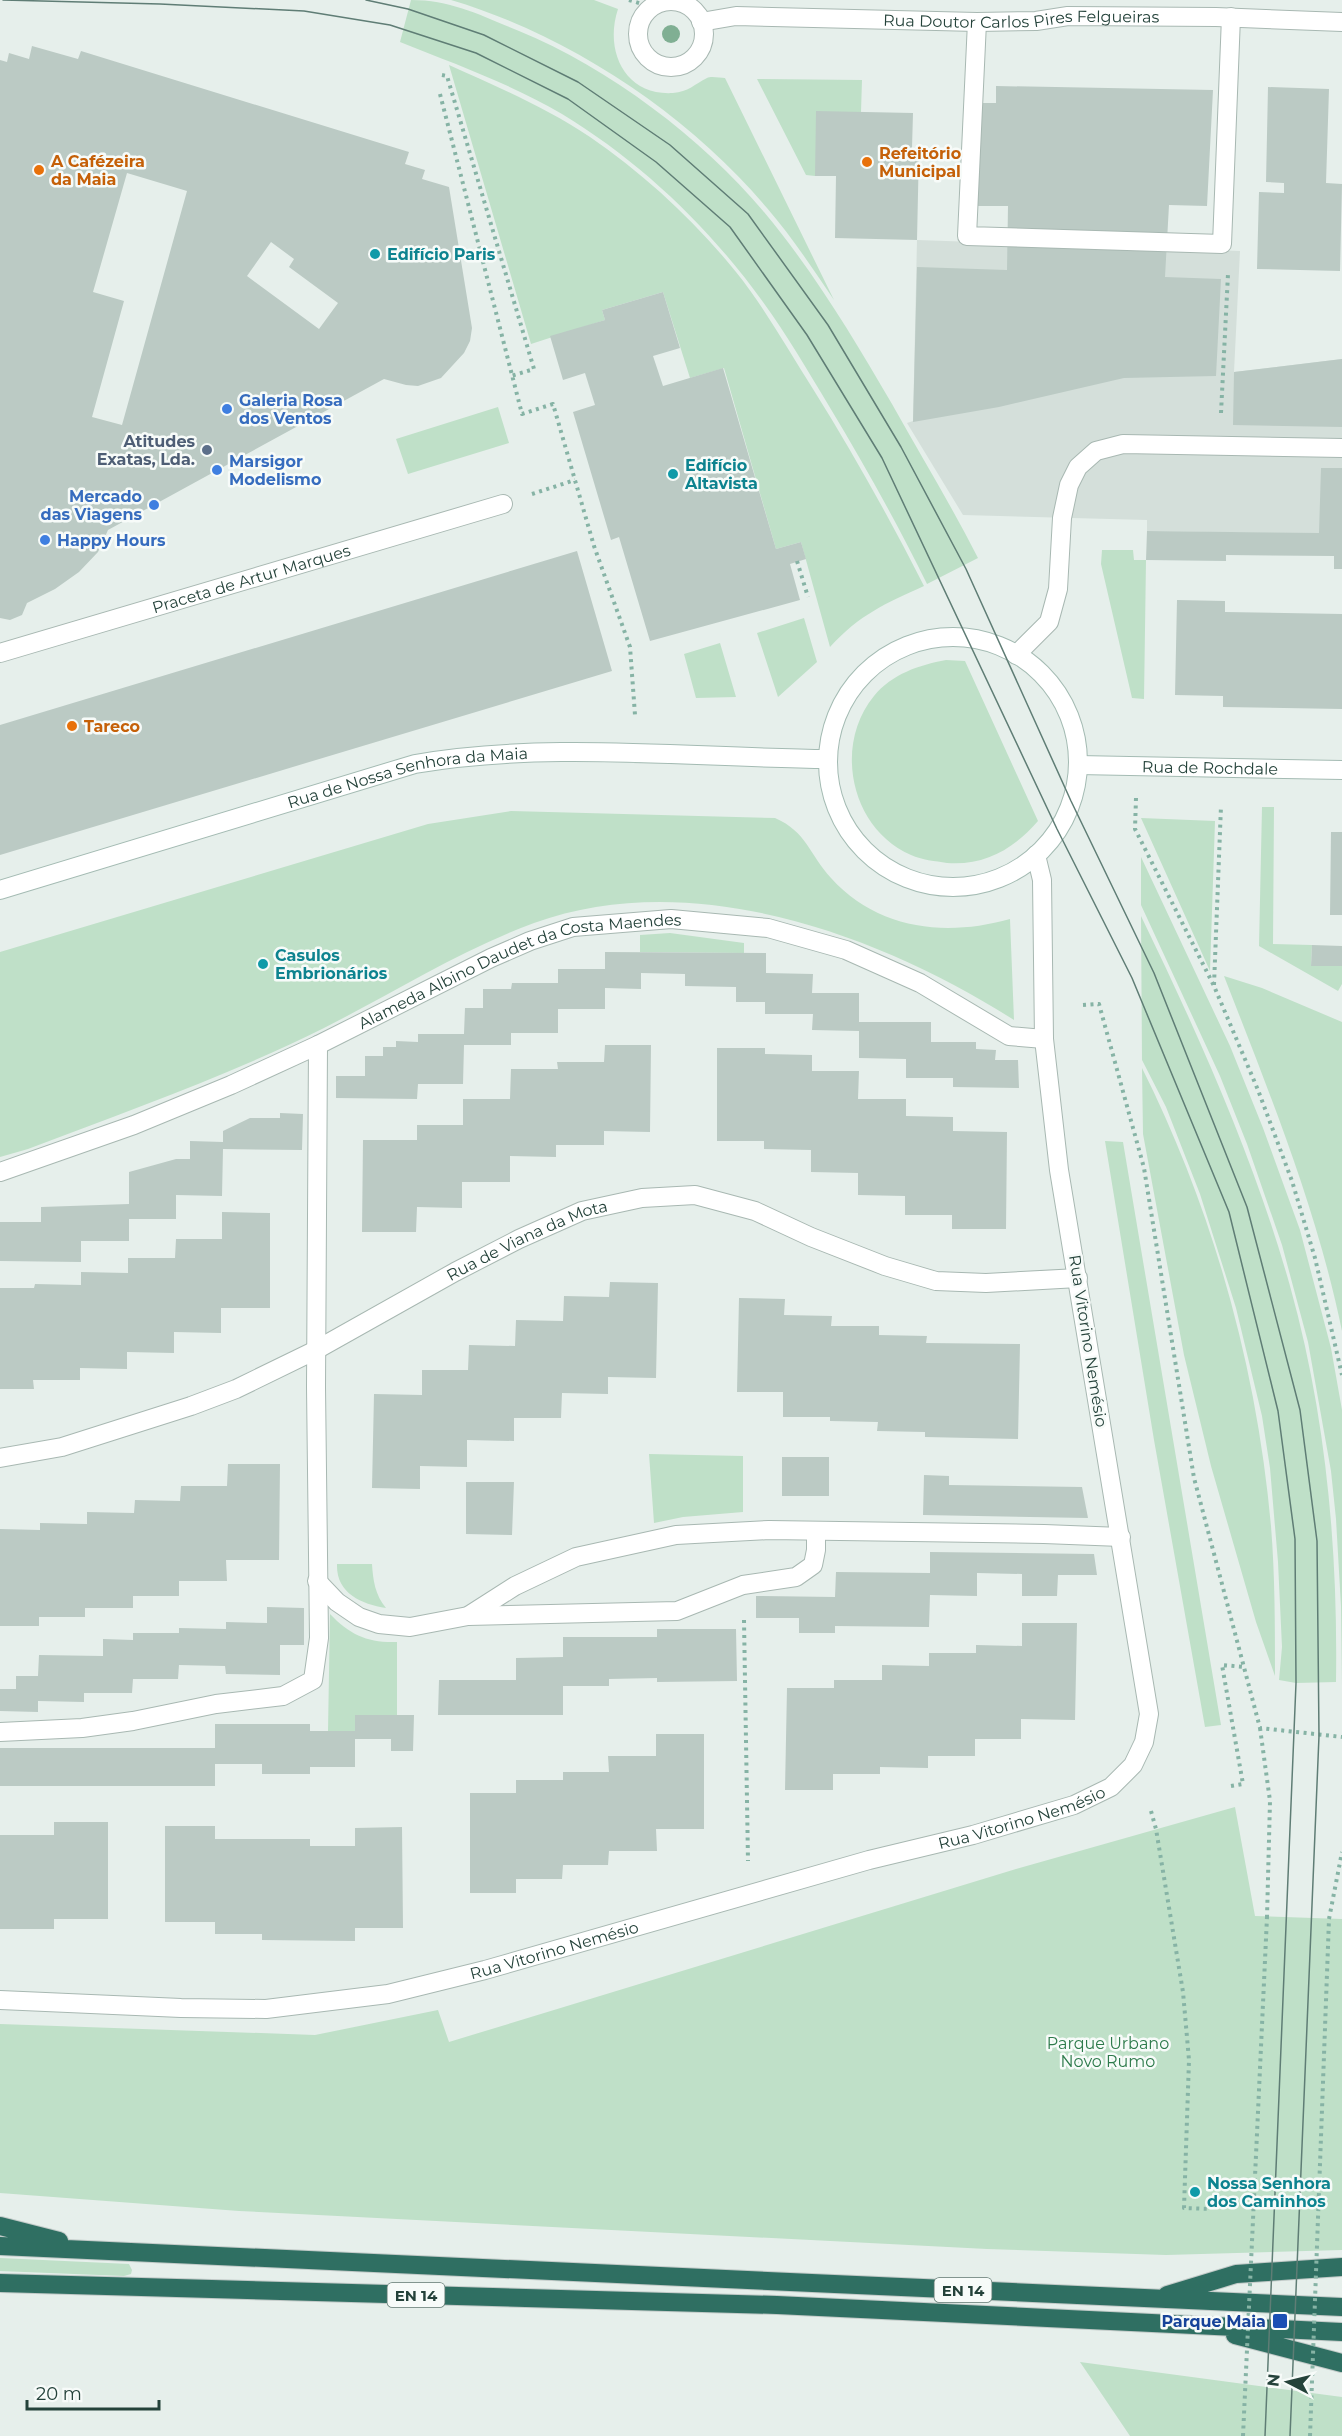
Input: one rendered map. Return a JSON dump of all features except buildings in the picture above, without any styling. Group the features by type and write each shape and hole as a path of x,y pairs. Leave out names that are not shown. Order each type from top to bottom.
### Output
{"highway":[{"name":"EN 14","path":"0,2226 93,2250"},
{"name":"EN 14","path":"0,2246 1342,2307"},
{"path":"1153,2299 1236,2274 1342,2267"},
{"name":"EN 14","path":"0,2283 765,2305 1342,2332"},
{"path":"1198,2326 1342,2363"}],"street":[{"path":"670,1 680,3 696,14 701,22 703,42 692,59 673,68 662,66 645,54 637,35 644,14 652,7 670,1"},
{"name":"Rua Doutor Carlos Pires Felgueiras","path":"701,22 736,16 976,22 1036,21 1070,8 1342,22"},
{"path":"976,22 967,236 1222,244 1231,17"},
{"path":"1016,654 1049,622 1058,589 1062,518 1069,485 1078,467 1096,451 1123,444 1342,448"},
{"name":"Praceta de Artur Marques","path":"0,653 503,504"},
{"path":"937,637 969,639 1005,647 1016,654 1035,666 1058,692 1073,723 1078,765 1071,801 1057,829 1036,855 999,879 969,887 938,887 907,879 880,864 856,842 840,816 830,792 829,742 835,720 851,689 874,664 904,646 937,637"},
{"name":"Rua de Nossa Senhora da Maia","path":"0,890 415,764 454,757 491,753 564,753 828,759"},
{"name":"Rua de Rochdale","path":"1078,765 1342,770"},
{"name":"Rua Vitorino Nemésio","path":"0,2000 181,2008 266,2008 388,1995 485,1970 869,1860 973,1835 1074,1805 1112,1787 1133,1765 1144,1742 1149,1714 1059,1170 1044,1040 1042,880 1036,855"},
{"name":"Alameda Albino Daudet da Costa Maendes","path":"0,1172 134,1125 318,1045 491,957 530,940 573,927 671,920 768,928 846,950 920,983 1009,1036 1044,1040"},
{"path":"0,1732 81,1728 133,1721 216,1704 283,1696 313,1680 319,1638 316,1350 318,1045"},
{"name":"Rua de Viana da Mota","path":"0,1458 62,1447 191,1406 236,1389 316,1350 519,1239 582,1211 642,1198 695,1195 755,1211 811,1237 885,1266 936,1281 986,1283 1078,1278"},
{"path":"468,1616 515,1586 576,1557 676,1535 769,1530 1121,1537"},
{"path":"317,1581 337,1602 352,1612 380,1624 410,1628 468,1616 677,1611 743,1585 796,1577 813,1565 816,1531"}],"path":[{"path":"629,0 652,7"},
{"path":"442,75 447,76 534,369 511,376"},
{"path":"440,94 522,414 553,404 594,546 630,647 635,715"},
{"path":"1221,418 1229,278 1222,244"},
{"path":"503,504 575,480"},
{"path":"797,561 808,597"},
{"path":"1137,766 1135,829 1214,986 1258,1090 1292,1181 1315,1258 1342,1375"},
{"path":"1214,986 1221,806"},
{"path":"1083,1005 1099,1004 1144,1168 1194,1478 1260,1728 1270,1801 1267,1917 1243,2436"},
{"path":"743,1585 748,1895"},
{"path":"1231,1786 1243,1784 1222,1665 1244,1667"},
{"path":"1260,1728 1342,1737"},
{"path":"1151,1811 1183,1992 1189,2060 1184,2208 1210,2209"},
{"path":"1310,2436 1329,1919 1342,1852"}],"shaded area":[{"path":"917,240 1240,251 1234,372 1342,359 1342,534 1147,531 1147,520 963,515 907,423 913,421"}],"green space":[{"path":"411,0 440,3 466,10 553,46 587,64 620,85 683,132 739,184 800,258 832,305 892,404 978,558 927,584 867,472 797,353 763,302 720,248 697,222 646,175 619,153 562,114 503,84 400,42"},
{"path":"451,0 594,0 618,9 614,25 617,55 622,68 642,87 656,92 673,93 687,89 709,77 725,78 834,300 794,242 767,208 701,141 663,110 582,56 495,15"},
{"path":"449,65 539,107 590,137 649,183 720,253 757,300 828,413 924,586 862,618 830,647 801,542 776,549 724,368 690,378 663,292 602,310 605,320 531,344"},
{"path":"757,79 862,80 861,112 815,176 806,175"},
{"path":"498,407 509,443 408,474 396,439"},
{"path":"1102,550 1133,550 1134,560 1146,560 1144,699 1132,698 1101,564"},
{"path":"804,618 817,662 778,697 757,633"},
{"path":"720,643 736,697 696,698 684,654"},
{"path":"946,660 965,661 1038,821 1019,840 997,854 973,862 947,863 920,858 891,843 874,826 862,806 855,784 852,761 854,738 861,716 874,696 898,676"},
{"path":"1262,807 1274,807 1273,944 1312,945 1311,966 1342,966 1342,984 1338,991 1259,946"},
{"path":"511,811 775,818 801,837 831,878 850,895 870,909 891,919 938,928 986,925 1010,919 1014,1020 961,989 904,961 844,936 783,918 720,906 657,902 594,907 534,923 480,946 324,1028 251,1062 140,1107 28,1149 0,1157 0,952 428,824"},
{"path":"1141,818 1215,821 1210,971"},
{"path":"1141,857 1230,1046 1263,1128 1300,1230 1331,1348 1342,1410 1342,1686 1341,1606 1336,1519 1331,1471 1308,1342 1282,1245 1247,1144 1220,1076 1141,905"},
{"path":"1141,916 1224,1098 1260,1191 1290,1286 1313,1384 1327,1482 1335,1582 1336,1682 1296,1683 1279,1680 1282,1647 1278,1562 1270,1468 1262,1416 1236,1308 1200,1194 1166,1107 1142,1060"},
{"path":"670,933 744,943 744,953 640,952 640,935"},
{"path":"1224,976 1262,988 1342,1022 1342,1331 1332,1285 1306,1196 1275,1107"},
{"path":"1142,1068 1190,1177 1228,1291 1243,1349 1255,1408 1271,1526 1275,1676 1256,1622 1211,1466 1184,1355 1143,1134"},
{"path":"1105,1141 1123,1142 1221,1725 1205,1727 1154,1440"},
{"path":"649,1454 743,1456 743,1512 683,1517 654,1523"},
{"path":"337,1564 372,1564 375,1587 386,1608 368,1604 345,1590 338,1574"},
{"path":"330,1614 360,1636 377,1641 397,1642 397,1715 355,1715 355,1731 328,1731"},
{"name":"Parque Urbano Novo Rumo","path":"1235,1807 1255,1916 1342,1919 1342,2250 1166,2255 987,2249 239,2211 0,2193 0,2024 315,2035 438,2010 449,2042 1016,1869"},
{"path":"0,2258 129,2264 132,2270 131,2274 124,2276 0,2271"},
{"path":"1080,2362 1342,2397 1342,2436 1130,2436"}],"tram line":[{"path":"3,0 304,11 390,25 476,53 568,99 656,162 730,227 807,335 882,458 1057,829 1132,978 1229,1212 1278,1411 1295,1539 1296,1683 1265,2436"},
{"path":"366,0 408,9 484,35 578,82 670,145 748,214 828,325 901,447 966,569 1071,801 1154,973 1247,1207 1300,1410 1317,1541 1319,1736 1290,2436"}],"place":[{"name":"Refeitório Municipal","path":"867,162"},
{"name":"A Cafézeira da Maia","path":"39,170"},
{"name":"Edifício Paris","path":"375,254"},
{"name":"Galeria Rosa dos Ventos","path":"227,409"},
{"name":"Atitudes Exatas, Lda.","path":"207,450"},
{"name":"Marsigor Modelismo","path":"217,470"},
{"name":"Edifício Altavista","path":"673,474"},
{"name":"Mercado das Viagens","path":"154,505"},
{"name":"Happy Hours","path":"45,540"},
{"name":"Tareco","path":"72,726"},
{"name":"Casulos Embrionários","path":"263,964"},
{"name":"Nossa Senhora dos Caminhos","path":"1195,2192"},
{"name":"Parque Maia","path":"1280,2321"}]}
